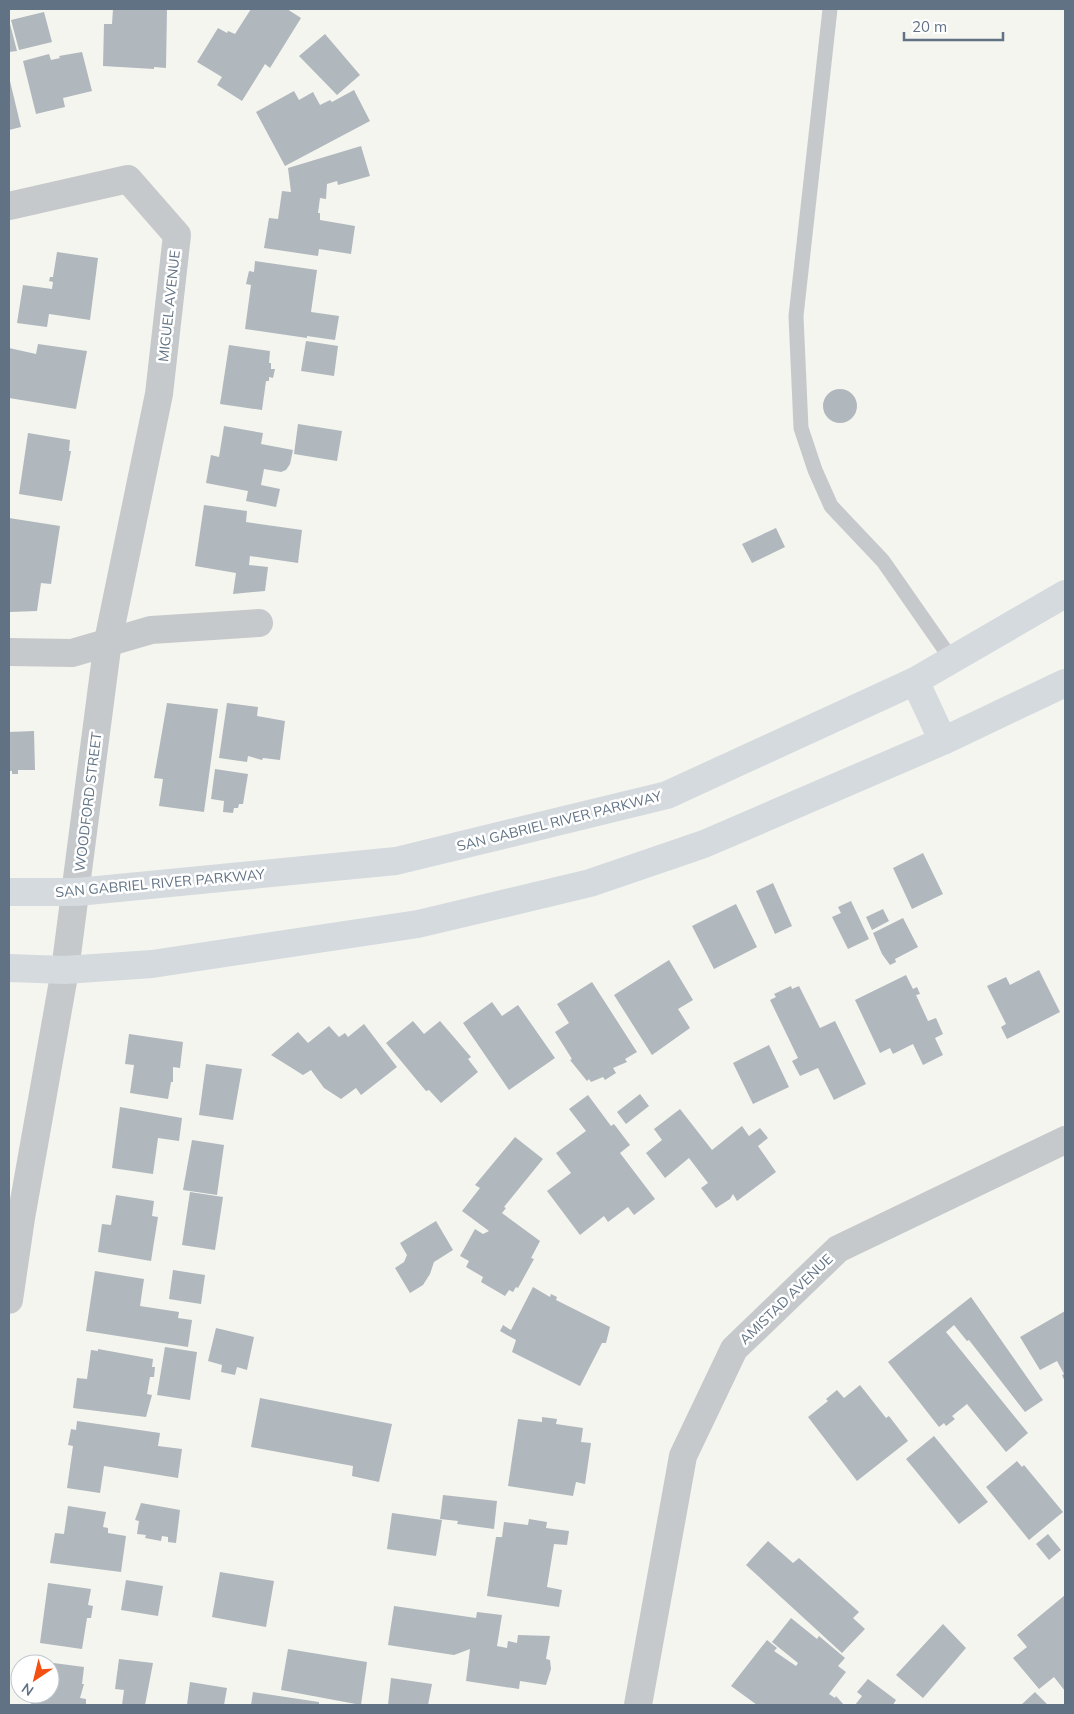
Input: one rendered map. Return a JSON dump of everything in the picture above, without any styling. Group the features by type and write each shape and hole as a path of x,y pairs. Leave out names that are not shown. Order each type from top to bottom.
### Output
{"main road":[{"name":"SAN GABRIEL RIVER PARKWAY","path":"9,892 77,892 396,861 667,795 915,681 1065,594"},
{"path":"915,681 943,741"},
{"path":"9,968 65,970 152,964 418,924 590,883 704,844 943,741 1065,683"}],"street":[{"name":"MIGUEL AVENUE","path":"9,206 128,179 177,235 159,394"},
{"name":"WOODFORD STREET","path":"9,1300 15,1218 65,970 77,892 108,641 159,394"},
{"path":"9,652 72,654 108,641 151,630 259,623"},
{"name":"AMISTAD AVENUE","path":"638,1705 683,1456 734,1350 838,1249 1065,1140"}],"lane":[{"path":"830,9 796,316 801,428 815,470 831,506 883,561 952,660"}],"building":[{"path":"113,9 167,9 166,68 103,66 104,24 112,24"},
{"path":"251,9 287,9 301,18 270,68 265,64 242,101 217,85 222,77 197,62 218,28 227,33 228,31 235,34"},
{"path":"44,12 52,42 19,50 11,20"},
{"path":"9,20 17,51 9,52"},
{"path":"325,34 360,75 337,95 299,56"},
{"path":"82,52 92,91 63,98 65,107 36,114 23,61 49,54 51,60 60,58 59,56"},
{"path":"9,77 21,127 9,130"},
{"path":"354,90 370,121 285,166 256,112 294,91 299,100 313,92 320,105 330,100 332,102"},
{"path":"361,146 370,176 338,185 337,181 327,184 326,199 320,198 318,213 320,213 320,220 355,226 351,254 319,249 318,256 264,248 269,218 278,219 282,191 291,192 288,168"},
{"path":"57,252 98,258 90,320 49,314 47,327 17,323 23,285 52,289 53,282 49,281 50,277 53,277"},
{"path":"255,261 317,270 311,312 339,316 335,340 245,329 251,285 246,284 249,271 254,272"},
{"path":"306,341 338,346 334,376 301,371"},
{"path":"38,344 87,351 76,409 9,398 9,348 36,354"},
{"path":"229,345 270,351 269,363 271,363 271,369 275,369 273,378 269,377 269,381 266,381 262,410 220,404"},
{"path":"840,389 852,394 857,406 852,418 840,423 828,418 823,406 828,394"},
{"path":"298,424 342,431 337,461 294,454"},
{"path":"224,426 263,433 261,444 293,450 290,464 286,470 281,472 264,469 261,485 280,489 276,507 246,501 248,491 206,483 211,455 219,457"},
{"path":"28,433 70,440 69,451 71,451 62,501 19,494"},
{"path":"204,505 247,511 246,522 302,530 298,563 250,556 249,565 268,567 265,591 233,594 236,573 195,566"},
{"path":"9,518 60,526 51,584 41,583 37,611 9,612"},
{"path":"776,528 785,547 752,563 742,544"},
{"path":"167,703 218,709 204,812 159,806 163,779 154,778"},
{"path":"227,703 258,707 257,716 285,721 280,760 263,758 262,760 248,756 247,762 219,758"},
{"path":"34,731 35,770 18,770 18,774 12,774 12,771 9,771 9,732"},
{"path":"215,769 248,774 243,804 239,804 238,808 234,808 233,813 223,812 224,801 211,799"},
{"path":"923,853 943,894 912,909 893,868"},
{"path":"773,883 792,926 775,934 756,891"},
{"path":"851,901 869,939 848,949 832,917 841,913 838,907"},
{"path":"736,904 757,947 714,969 692,926"},
{"path":"883,909 889,921 872,930 866,917"},
{"path":"903,918 918,947 895,959 896,962 890,965 882,954 873,933"},
{"path":"669,960 693,1000 678,1009 690,1028 652,1055 614,995"},
{"path":"1039,970 1060,1012 1007,1039 1001,1027 1006,1024 987,986 1006,977 1010,985"},
{"path":"906,975 913,989 917,987 920,994 916,995 928,1021 936,1018 943,1034 935,1038 943,1055 923,1065 913,1044 893,1054 890,1048 880,1053 855,1000"},
{"path":"592,982 637,1052 625,1059 627,1062 613,1068 616,1073 605,1080 603,1077 591,1082 589,1079 587,1081 570,1060 572,1059 555,1032 569,1023 557,1004"},
{"path":"791,986 792,989 799,986 820,1028 835,1021 866,1084 834,1100 818,1068 800,1076 792,1061 798,1058 770,1000 776,997 774,994"},
{"path":"492,1002 502,1016 518,1005 555,1058 509,1090 463,1023"},
{"path":"413,1021 424,1034 440,1021 471,1057 468,1059 478,1072 441,1103 429,1090 426,1091 386,1043"},
{"path":"364,1024 397,1067 361,1095 356,1088 341,1099 324,1088 311,1070 303,1075 271,1055 298,1032 308,1043 329,1026 339,1037 345,1033 348,1037"},
{"path":"129,1034 183,1042 180,1068 173,1067 173,1082 171,1082 168,1099 130,1093 134,1065 125,1064"},
{"path":"769,1045 789,1087 753,1104 733,1063"},
{"path":"206,1064 242,1069 233,1120 199,1115"},
{"path":"640,1094 649,1106 626,1124 617,1112"},
{"path":"588,1095 611,1126 614,1124 630,1145 620,1153 655,1199 634,1215 628,1207 608,1222 604,1216 580,1235 547,1191 571,1173 556,1153 586,1131 569,1109"},
{"path":"120,1107 182,1118 179,1141 158,1138 153,1174 112,1168"},
{"path":"680,1109 712,1150 742,1126 749,1136 760,1128 768,1138 758,1146 776,1172 737,1201 733,1194 730,1199 716,1208 701,1188 708,1183 689,1158 665,1178 646,1153 662,1140 654,1129"},
{"path":"515,1137 543,1159 504,1207 506,1208 502,1213 540,1241 531,1258 534,1259 518,1288 516,1287 513,1292 509,1290 505,1296 481,1282 483,1277 466,1267 469,1261 460,1256 475,1229 483,1234 489,1231 462,1211 480,1188 475,1185"},
{"path":"192,1140 224,1145 217,1195 183,1190"},
{"path":"190,1192 223,1197 215,1250 182,1245"},
{"path":"116,1195 154,1201 152,1216 158,1217 151,1261 98,1252 102,1224 111,1225"},
{"path":"436,1221 453,1250 434,1262 430,1274 423,1285 410,1293 395,1268 404,1262 407,1255 400,1243"},
{"path":"173,1270 205,1275 201,1304 169,1299"},
{"path":"95,1271 144,1279 140,1306 179,1312 178,1318 192,1320 188,1347 86,1331"},
{"path":"533,1287 550,1297 551,1294 557,1297 556,1300 610,1327 606,1343 602,1343 580,1386 512,1352 516,1340 500,1331 503,1325 511,1330"},
{"path":"971,1297 1043,1400 1025,1412 969,1340 967,1341 954,1325 946,1332 1028,1433 1006,1452 967,1404 952,1416 955,1419 946,1426 944,1423 939,1427 888,1362"},
{"path":"1065,1311 1065,1382 1062,1375 1064,1374 1057,1361 1040,1370 1020,1337"},
{"path":"216,1328 254,1337 247,1370 237,1367 235,1375 221,1372 222,1365 208,1361"},
{"path":"165,1347 197,1352 190,1400 157,1395"},
{"path":"98,1349 153,1359 152,1367 155,1367 154,1377 150,1377 147,1394 152,1395 146,1417 73,1408 77,1378 87,1379 91,1350 98,1351"},
{"path":"860,1385 886,1418 889,1416 908,1441 857,1481 808,1417 828,1401 826,1399 837,1390 844,1398"},
{"path":"260,1398 392,1424 379,1482 352,1476 353,1466 251,1447"},
{"path":"542,1417 557,1419 556,1424 583,1428 581,1442 591,1443 585,1484 576,1482 573,1496 508,1486 518,1419 542,1422"},
{"path":"77,1421 160,1433 158,1446 182,1449 178,1478 104,1466 100,1493 67,1488 73,1446 68,1445 71,1429 76,1430"},
{"path":"934,1436 988,1502 959,1524 906,1459"},
{"path":"1017,1461 1022,1467 1024,1465 1063,1512 1029,1540 986,1487"},
{"path":"443,1495 497,1501 494,1529 457,1524 458,1521 440,1519"},
{"path":"141,1503 180,1510 176,1543 168,1542 168,1537 162,1536 161,1541 145,1538 146,1535 137,1534 139,1521 135,1520"},
{"path":"68,1506 106,1512 103,1527 108,1528 108,1533 126,1536 121,1572 50,1563 55,1533 64,1534"},
{"path":"392,1513 442,1520 436,1556 387,1549"},
{"path":"529,1519 547,1522 546,1528 569,1531 567,1545 554,1544 547,1587 562,1590 559,1607 487,1596 496,1537 502,1537 504,1522 528,1525"},
{"path":"1048,1534 1061,1550 1049,1560 1036,1544"},
{"path":"768,1541 793,1563 799,1558 859,1612 853,1618 865,1629 842,1653 746,1565"},
{"path":"220,1572 274,1581 266,1627 212,1617"},
{"path":"126,1580 163,1586 158,1616 121,1610"},
{"path":"48,1583 91,1589 88,1605 93,1606 91,1618 87,1618 82,1649 40,1643"},
{"path":"1065,1595 1065,1691 1054,1677 1039,1689 1013,1658 1027,1647 1017,1635"},
{"path":"394,1606 476,1618 477,1612 502,1615 497,1646 507,1648 508,1641 517,1643 518,1635 550,1636 546,1659 550,1660 551,1669 546,1685 520,1681 519,1689 466,1681 470,1649 454,1655 388,1645"},
{"path":"791,1618 817,1639 819,1636 845,1658 838,1666 846,1672 829,1694 835,1698 836,1696 844,1705 757,1705 731,1686 767,1640 777,1648 774,1651 796,1666 798,1663 772,1642"},
{"path":"943,1624 966,1648 923,1698 896,1675"},
{"path":"288,1649 367,1662 361,1705 281,1690"},
{"path":"119,1659 153,1663 145,1705 122,1705 124,1690 115,1689"},
{"path":"60,1664 84,1667 82,1684 84,1684 80,1698 86,1699 86,1705 31,1705 60,1704"},
{"path":"391,1678 432,1684 428,1705 388,1705"},
{"path":"868,1679 896,1700 893,1705 855,1705 862,1696 857,1692"},
{"path":"190,1682 227,1688 224,1705 187,1705"},
{"path":"253,1692 319,1702 319,1705 251,1705"},
{"path":"1035,1692 1048,1705 1021,1705"}]}
